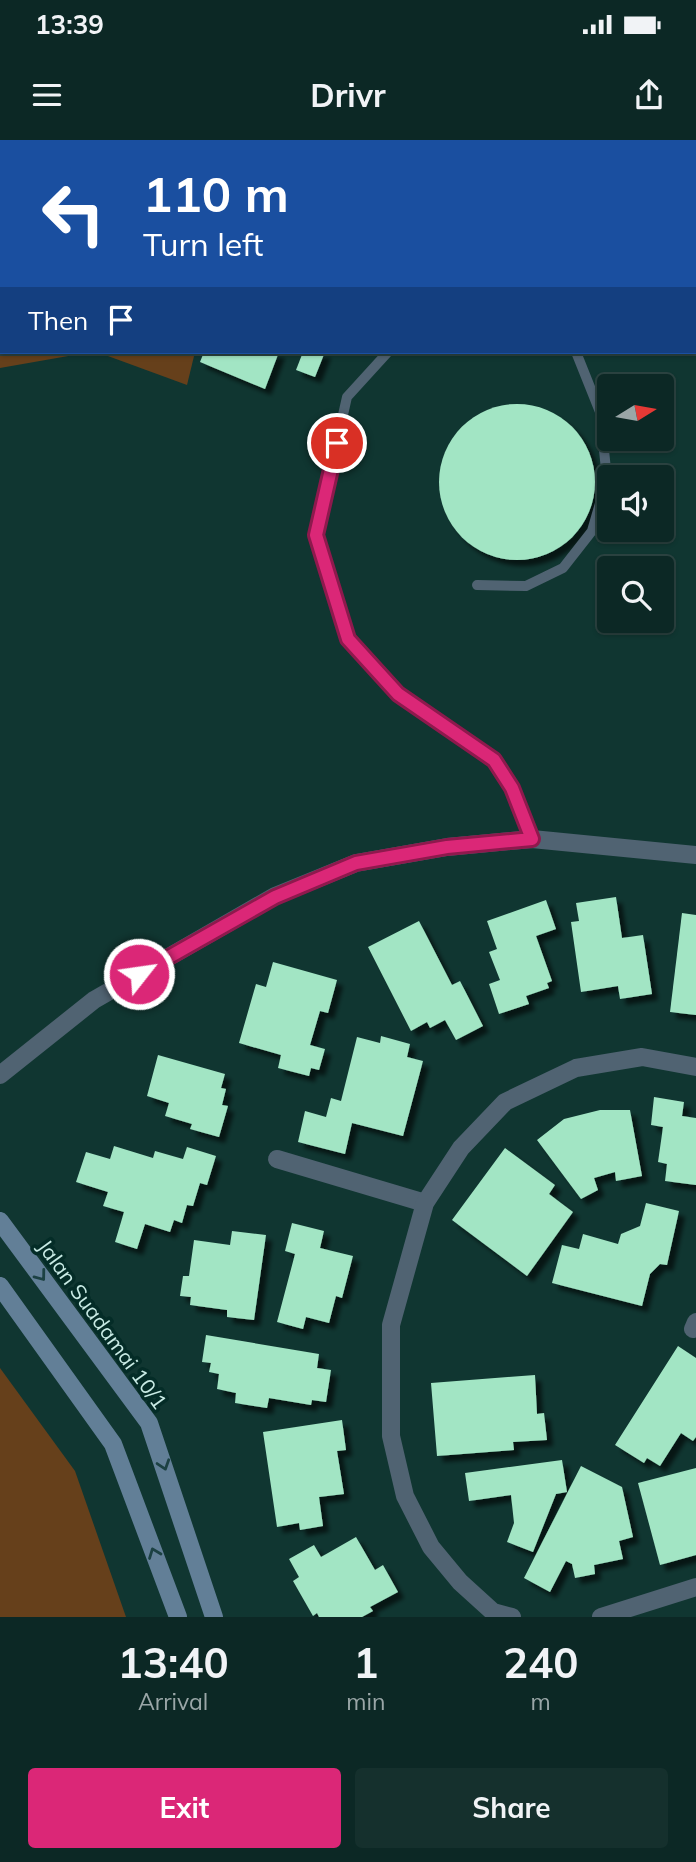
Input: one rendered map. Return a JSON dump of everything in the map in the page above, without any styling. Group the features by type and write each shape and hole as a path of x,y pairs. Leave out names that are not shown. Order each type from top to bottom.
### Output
{"street":[{"path":"0,1075 94,1000 275,897 356,863 447,847 532,839 696,855"},
{"path":"512,1617 491,1614 431,1547 405,1496 391,1436 391,1325 425,1203 461,1148 505,1102 576,1069 589,1066 642,1057 696,1067"},
{"path":"277,1159 425,1203"},
{"name":"Jalan Suadamai 10/1","path":"0,1221 149,1423 214,1617"},
{"path":"0,1286 113,1444 178,1617"},
{"path":"601,1617 696,1587"}],"lane":[{"path":"386,354 347,397 316,535 348,639 398,694 494,760 512,788 532,839"},
{"path":"477,584 526,586 563,568 592,531 607,479 600,412 577,354"}],"shaded area":[{"path":"0,354 80,354 0,368"},
{"path":"102,354 195,354 187,385"},
{"path":"0,1368 75,1471 126,1617 0,1617"}],"building":[{"path":"203,354 278,354 265,389 200,362"},
{"path":"302,354 324,354 315,377 296,370"},
{"path":"517,404 547,410 572,427 589,452 595,482 589,512 572,537 547,554 517,560 487,554 462,537 445,512 439,482 445,452 462,427 487,410"},
{"path":"616,897 622,938 643,935 652,994 620,999 618,986 581,992 571,922 579,921 576,903"},
{"path":"546,900 556,929 536,936 552,981 547,983 549,988 526,996 529,1004 499,1014 489,984 500,980 489,952 497,949 487,921"},
{"path":"682,913 696,915 696,1015 670,1012"},
{"path":"419,921 452,985 460,981 483,1026 456,1040 445,1020 430,1028 427,1022 411,1031 368,947"},
{"path":"273,962 337,980 328,1013 320,1011 310,1045 325,1049 319,1070 311,1068 309,1076 278,1068 281,1055 239,1043 256,984 266,987"},
{"path":"381,1036 410,1044 407,1057 423,1061 403,1136 352,1123 345,1154 298,1142 305,1111 326,1117 331,1098 341,1101 357,1037 380,1043"},
{"path":"158,1055 225,1074 221,1088 226,1089 222,1105 228,1106 219,1137 190,1129 192,1124 165,1116 169,1103 147,1096"},
{"path":"654,1097 684,1102 682,1116 696,1118 696,1185 665,1181 667,1164 658,1162 663,1127 651,1125"},
{"path":"600,1110 630,1110 642,1176 616,1181 615,1172 594,1178 598,1190 581,1199 537,1140 564,1119"},
{"path":"114,1146 153,1158 155,1151 183,1159 187,1147 216,1156 207,1185 200,1183 193,1206 187,1205 182,1223 174,1220 170,1232 145,1224 137,1249 115,1242 124,1212 103,1206 108,1192 76,1182 86,1152 110,1159"},
{"path":"505,1148 555,1185 549,1194 573,1212 527,1276 452,1220"},
{"path":"646,1203 679,1211 667,1265 660,1264 650,1274 642,1306 552,1283 562,1245 579,1249 583,1234 618,1244 621,1234 640,1226"},
{"path":"292,1223 324,1231 320,1248 353,1256 342,1298 336,1296 329,1323 306,1317 303,1329 277,1322 295,1254 285,1251"},
{"path":"232,1231 266,1235 254,1320 227,1317 227,1310 190,1305 191,1297 180,1296 183,1276 189,1276 194,1240 230,1245"},
{"path":"206,1335 319,1354 317,1368 331,1370 326,1402 312,1400 311,1405 269,1398 267,1408 235,1403 236,1393 217,1389 219,1374 209,1372 211,1363 202,1362"},
{"path":"678,1346 696,1358 696,1437 693,1441 681,1433 660,1466 647,1458 644,1463 615,1445"},
{"path":"535,1375 537,1414 544,1413 547,1440 513,1442 514,1450 437,1456 431,1383"},
{"path":"342,1420 346,1450 337,1451 344,1494 319,1497 323,1526 300,1530 299,1523 277,1527 263,1432"},
{"path":"562,1460 567,1492 556,1494 533,1552 507,1542 514,1523 511,1495 469,1501 465,1473"},
{"path":"581,1466 622,1487 633,1537 619,1541 623,1559 594,1565 595,1574 575,1578 572,1564 566,1561 550,1592 524,1578"},
{"path":"696,1468 696,1555 660,1565 638,1483"},
{"path":"356,1537 375,1570 383,1565 398,1592 370,1607 373,1611 362,1617 319,1617 317,1613 313,1616 293,1581 299,1577 289,1559 314,1545 321,1557"}],"route":[{"path":"139,974 275,897 356,863 447,847 532,839 512,788 494,760 398,694 348,639 316,535 337,443"}]}
